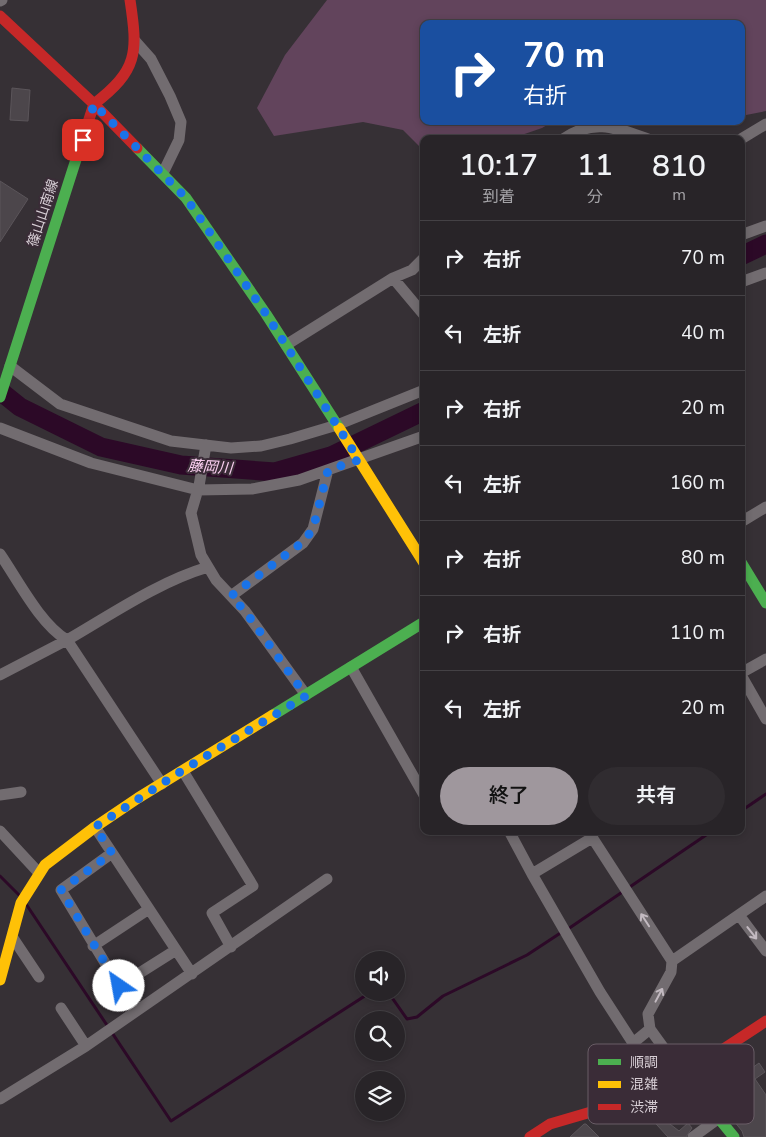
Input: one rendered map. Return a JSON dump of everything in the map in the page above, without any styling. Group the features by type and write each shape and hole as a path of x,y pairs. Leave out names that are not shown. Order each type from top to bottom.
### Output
{"street":[{"path":"94,104 121,81 132,63 136,41 130,0"},
{"path":"0,16 94,104 186,198 286,346 420,557"},
{"path":"136,41 150,59 170,96 181,122 179,140 163,173"},
{"name":"篠山山南線","path":"0,397 94,104"},
{"path":"745,137 766,124"},
{"path":"575,135 602,125 635,135"},
{"path":"745,234 766,226"},
{"path":"286,346 393,278 412,270 420,262"},
{"path":"745,281 766,273"},
{"path":"393,278 420,308"},
{"path":"8,370 60,404 171,441 205,447 261,446 339,429 420,392"},
{"path":"0,428 91,463 199,488 252,489 299,480 420,437"},
{"path":"205,447 199,488 191,513 201,556 216,580 245,611 306,696"},
{"path":"231,596 303,542 313,529 328,470"},
{"path":"745,519 766,506"},
{"path":"0,554 54,633 67,640 162,784"},
{"path":"0,674 67,640 135,600 193,571 208,567"},
{"path":"745,569 766,603"},
{"path":"0,980 23,898 44,865 95,827 183,770 420,624"},
{"path":"745,672 766,659"},
{"path":"351,667 420,788"},
{"path":"745,681 766,719"},
{"path":"183,770 253,886 212,913 232,946"},
{"path":"0,795 22,792"},
{"path":"95,827 192,974"},
{"path":"0,831 39,873"},
{"path":"511,835 600,992 634,1043 650,1030"},
{"path":"532,874 590,835 672,961 671,972 648,1014 650,1030 660,1044"},
{"path":"112,853 61,890 93,946 119,986 176,950"},
{"path":"0,1098 86,1046 328,879"},
{"path":"672,961 766,896"},
{"path":"93,946 149,909"},
{"path":"739,915 766,951"},
{"path":"13,938 39,977"},
{"path":"61,1008 86,1046"},
{"path":"732,1044 766,1021"},
{"path":"530,1137 550,1124 588,1113"},
{"path":"693,1137 711,1124"},
{"path":"724,1124 734,1137"}],"shaded area":[{"path":"327,0 766,0 766,111 745,115 745,20 420,20 420,125 547,125 522,135 420,135 420,147 403,130 363,122 274,136 257,108 285,55"}],"building":[{"path":"12,88 30,90 28,121 10,120"},
{"path":"0,181 28,199 0,242"},
{"path":"759,1063 765,1072 755,1079 766,1095 766,1137 744,1137 736,1124 754,1124 754,1067"},
{"path":"584,1124 599,1137 570,1137"},
{"path":"656,1124 670,1124 679,1131 687,1124 692,1128 686,1137 668,1137"}],"waterway":[{"name":"藤岡川","path":"745,254 766,244"},
{"name":"藤岡川","path":"0,391 20,407 101,447 181,465 275,472 331,456 420,413"},
{"path":"745,808 766,794"},
{"path":"568,929 706,835"},
{"path":"0,876 19,895"},
{"path":"26,904 171,1121 357,1001"},
{"path":"394,1001 407,1019 417,1017 443,996 527,955 562,932"}],"traffic: fast":[{"path":"0,397 80,147"},
{"path":"137,148 186,198 266,314 339,428"},
{"path":"745,569 766,603"},
{"path":"273,715 420,624"},
{"path":"723,1124 734,1137"}],"traffic: slow":[{"path":"339,428 420,557"},
{"path":"0,980 21,903 45,865 95,827 138,798 273,715"}],"traffic: jam":[{"path":"130,0 134,34 132,59 119,81 94,104 137,148"},
{"path":"0,16 94,104 80,147"},
{"path":"731,1044 766,1021"},
{"path":"530,1137 550,1124 588,1113"}],"route":[{"path":"83,140 94,104 186,198 266,314 359,460 328,470 313,529 303,542 231,596 245,611 306,696 183,770 95,827 112,853 61,890 93,946 119,986"}]}
